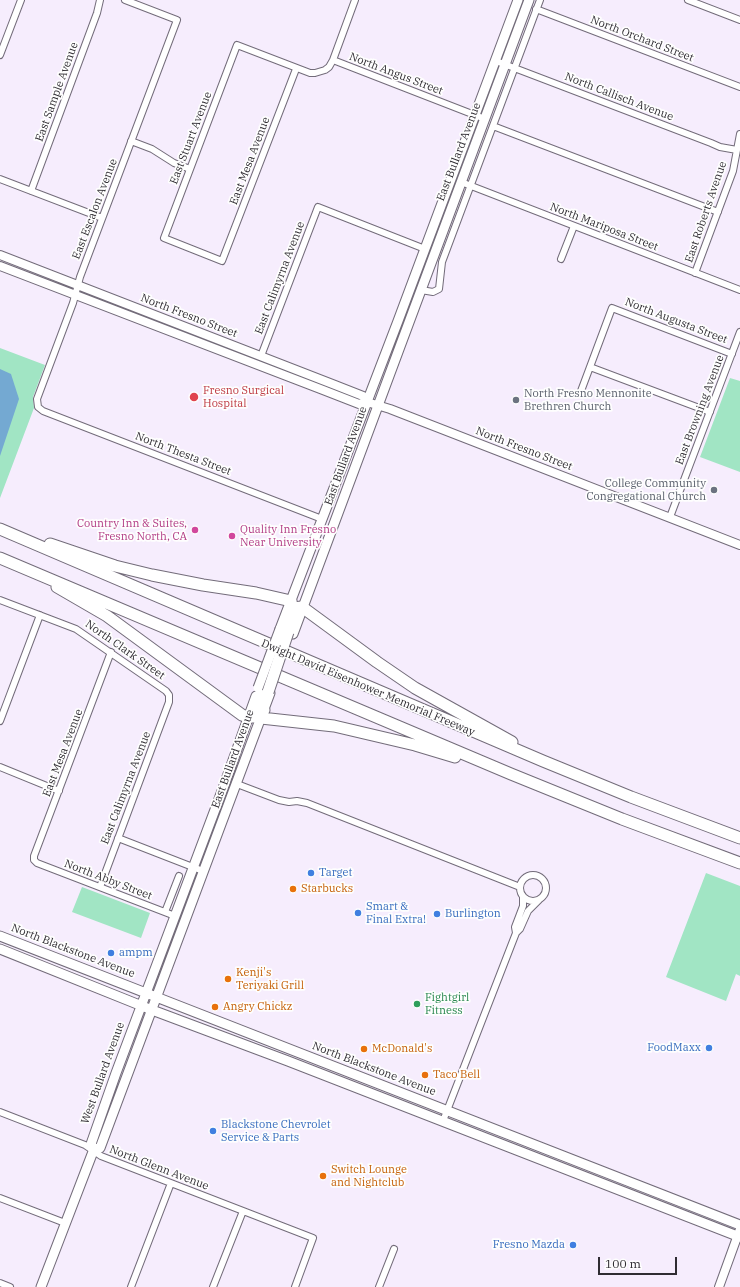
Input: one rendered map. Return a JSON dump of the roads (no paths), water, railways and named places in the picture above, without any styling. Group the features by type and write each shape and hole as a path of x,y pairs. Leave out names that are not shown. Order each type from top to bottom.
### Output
{"highway":[{"path":"0,528 115,566 203,585 256,592 293,608 415,688 530,751 542,761"},
{"name":"Dwight David Eisenhower Memorial Freeway","path":"0,528 542,761 631,797 740,838"},
{"name":"Dwight David Eisenhower Memorial Freeway","path":"0,558 511,774 622,819 740,863"},
{"path":"17,564 107,616 242,715 262,703 293,608"},
{"path":"262,703 334,726 366,732 435,750 511,774"}],"main road":[{"name":"East Bullard Avenue","path":"286,631 322,519 518,0"},
{"name":"East Bullard Avenue","path":"293,608 378,405 529,0"},
{"path":"421,290 418,283 428,254 428,251 425,249"},
{"name":"North Fresno Street","path":"0,255 363,396 367,402"},
{"name":"North Fresno Street","path":"0,266 359,404 367,402 378,405 740,545"},
{"path":"204,345 211,343 256,358 261,356"},
{"name":"East Bullard Avenue","path":"152,1010 236,784 262,703"},
{"name":"East Bullard Avenue","path":"141,1005 193,868 262,703"},
{"name":"North Blackstone Avenue","path":"0,936 157,996 740,1225"},
{"path":"0,949 206,1031 739,1234 719,1287"},
{"name":"West Bullard Avenue","path":"41,1287 93,1150 91,1144 141,1005"},
{"name":"West Bullard Avenue","path":"93,1150 100,1148 152,1010"},
{"path":"206,1031 243,1038 272,1049 277,1049 282,1046"},
{"path":"284,1060 286,1057 291,1056 323,1068 331,1065"},
{"path":"108,1126 108,1112 118,1082 118,1076 116,1073"}],"street":[{"path":"0,55 21,0"},
{"name":"East Sample Avenue","path":"31,191 97,13 100,0"},
{"name":"East Escalon Avenue","path":"38,407 37,399 76,295 78,285 102,218 177,20 125,0"},
{"path":"333,60 355,0"},
{"path":"421,290 433,292 438,288 442,262 540,0"},
{"path":"688,0 740,20"},
{"name":"North Orchard Street","path":"536,9 740,87"},
{"name":"North Angus Street","path":"237,45 296,69 310,73 325,70 329,67 333,60 485,118"},
{"name":"East Stuart Avenue","path":"164,238 237,45"},
{"name":"North Callisch Avenue","path":"496,61 710,144 737,150"},
{"name":"East Mesa Avenue","path":"164,238 222,261 296,69"},
{"path":"493,126 718,212"},
{"name":"East Roberts Avenue","path":"695,272 733,171 740,134"},
{"path":"131,141 152,149 174,163 190,169"},
{"path":"0,179 102,218"},
{"name":"North Mariposa Street","path":"461,182 740,290"},
{"name":"East Calimyrna Avenue","path":"261,356 318,208 425,249"},
{"path":"561,259 574,226"},
{"name":"North Augusta Street","path":"590,367 612,308 732,354"},
{"name":"East Browning Avenue","path":"670,517 740,332"},
{"path":"581,391 590,367 710,412"},
{"name":"North Thesta Street","path":"38,407 43,411 322,519"},
{"name":"North Clark Street","path":"0,600 76,629 166,691 169,695"},
{"path":"0,721 40,615"},
{"name":"East Mesa Avenue","path":"34,860 34,856 111,652"},
{"name":"East Calimyrna Avenue","path":"100,887 169,702 169,695"},
{"path":"0,767 59,791"},
{"path":"236,784 279,800 307,803 520,887"},
{"path":"118,838 203,871"},
{"name":"North Abby Street","path":"34,860 37,863 175,916"},
{"path":"165,912 179,876"},
{"path":"443,1121 516,933 516,927 523,906 523,896 520,887 522,881 529,876 537,876 543,880 546,888 544,895 528,911 520,929 516,933"},
{"path":"523,896 530,901 539,900"},
{"name":"North Glenn Avenue","path":"0,1112 85,1145 102,1156 313,1238 295,1287"},
{"path":"132,1287 171,1183"},
{"path":"0,1198 65,1223"},
{"path":"213,1287 242,1211"},
{"path":"379,1287 394,1249"},
{"path":"0,1283 10,1287"}],"water":[{"path":"0,369 11,374 19,399 0,456"}],"place":[{"name":"Fresno Surgical Hospital","path":"194,397"},
{"name":"North Fresno Mennonite Brethren Church","path":"516,400"},
{"name":"College Community Congregational Church","path":"714,490"},
{"name":"Country Inn & Suites, Fresno North, CA","path":"195,530"},
{"name":"Quality Inn Fresno Near University","path":"232,536"},
{"name":"Target","path":"311,873"},
{"name":"Starbucks","path":"293,889"},
{"name":"Smart & Final Extra!","path":"358,913"},
{"name":"Burlington","path":"437,914"},
{"name":"ampm","path":"111,953"},
{"name":"Kenji's Teriyaki Grill","path":"228,979"},
{"name":"Fightgirl Fitness","path":"417,1004"},
{"name":"Angry Chickz","path":"215,1007"},
{"name":"FoodMaxx","path":"709,1048"},
{"name":"McDonald's","path":"364,1049"},
{"name":"Taco Bell","path":"425,1075"},
{"name":"Blackstone Chevrolet Service & Parts","path":"213,1131"},
{"name":"Switch Lounge and Nightclub","path":"323,1176"},
{"name":"Fresno Mazda","path":"573,1245"}]}
